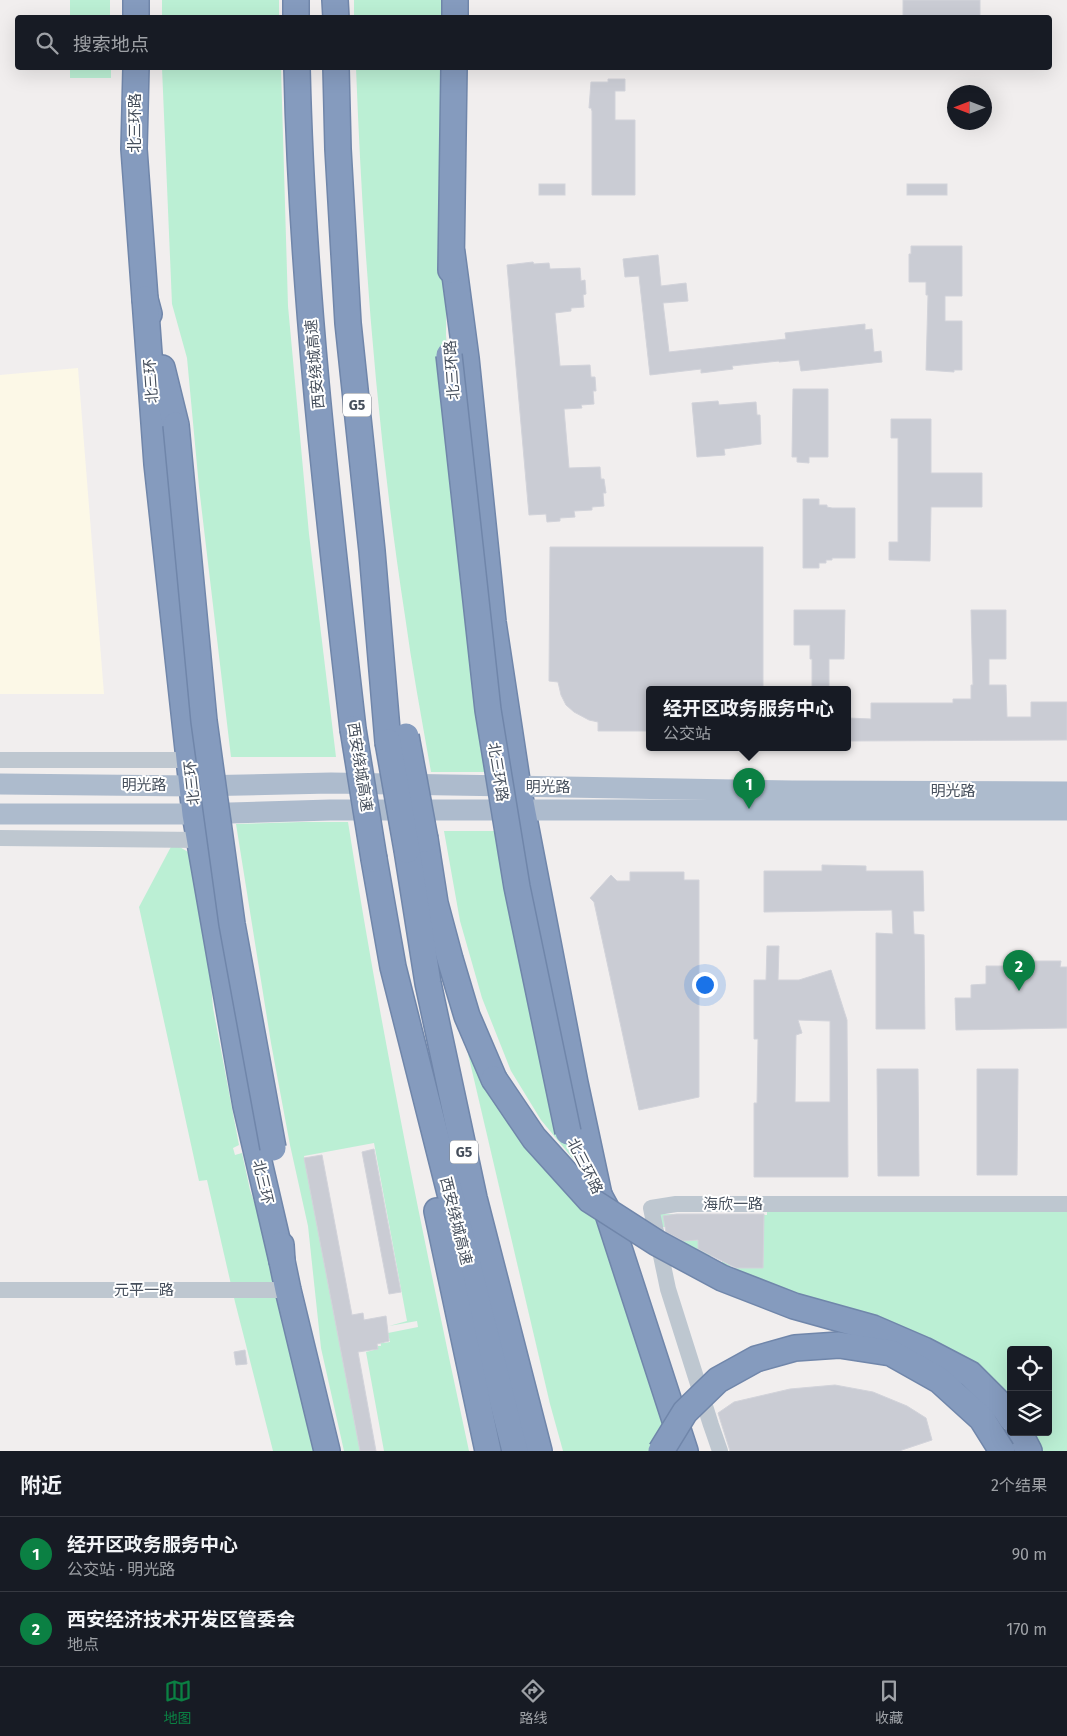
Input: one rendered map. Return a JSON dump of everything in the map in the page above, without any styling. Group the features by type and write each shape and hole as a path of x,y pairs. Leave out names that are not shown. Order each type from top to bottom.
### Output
{"highway":[{"path":"136,0 136,15"},
{"path":"296,0 296,15"},
{"path":"335,0 336,15"},
{"path":"455,0 455,15"},
{"name":"北三环路","path":"136,70 134,149 145,300 176,425 204,721 232,924 273,1148 282,1261 327,1451"},
{"name":"西安绕城高速","path":"298,70 299,123 310,324 330,534 353,729 393,966 414,1056 515,1451"},
{"name":"西安绕城高速","path":"336,70 338,149 348,323 372,551 397,739 416,844 428,983 474,1198 539,1451"},
{"name":"北三环路","path":"454,70 449,355 488,710 517,887 568,1132 606,1208 684,1451"},
{"path":"452,253 466,358 492,622 520,799 573,1073 599,1195"},
{"name":"北三环","path":"145,300 157,464 195,814 246,1106 282,1261"},
{"path":"416,844 467,1016 494,1078 534,1138 590,1200 657,1243 722,1278 794,1306 874,1328 924,1350 970,1374 1007,1412"},
{"path":"414,1056 438,1218 488,1451"},
{"path":"661,1451 685,1412 718,1380 756,1359 795,1348 839,1344 891,1353 940,1380 982,1419 1002,1451"},
{"path":"1020,1436 1029,1451"}],"main road":[{"name":"明光路","path":"0,784 193,786 332,783 520,799 1067,810"},
{"name":"明光路","path":"0,814 195,814 330,810 520,799 792,791 1067,792"}],"street":[{"path":"0,760 190,760"},
{"path":"0,838 200,840"},
{"name":"海欣一路","path":"720,1451 710,1425 668,1289 651,1208 676,1204 1067,1204"},
{"name":"元平一路","path":"0,1290 288,1290"}],"shaded area":[{"path":"78,368 104,694 0,694 0,375"}],"green space":[{"path":"70,0 110,0 110,15 70,15"},
{"path":"162,0 279,0 279,15 162,15"},
{"path":"354,0 449,0 449,15 354,15"},
{"path":"70,70 111,70 111,78 70,78"},
{"path":"162,70 281,70 288,306 309,534 336,757 231,757 199,487 187,358 172,304"},
{"path":"356,70 449,70 446,335 456,452 497,772 431,772 395,548 379,411 363,205"},
{"path":"348,822 374,980 404,1137 469,1451 384,1451 366,1352 378,1349 378,1346 381,1346 380,1335 382,1335 384,1343 390,1342 388,1333 418,1327 417,1321 389,1326 407,1321 374,1143 304,1156 360,1451 344,1451 321,1348 308,1226 290,1145 271,1043 236,824"},
{"path":"444,831 504,831 564,1131 574,1160 541,1120 511,1071 482,998 460,921"},
{"path":"173,843 188,852 193,863 209,962 213,1008 239,1145 233,1148 235,1155 242,1153 250,1190 283,1286 320,1451 273,1451 235,1302 207,1180 199,1181 139,907"},
{"path":"458,1011 608,1221 666,1426 653,1451 563,1451 550,1404"},
{"path":"1067,1208 1067,1451 1032,1451 1023,1436 1052,1436 1052,1346 1007,1346 1007,1414 980,1385 722,1268 722,1256 698,1256 661,1241 719,1240 719,1227 657,1227 656,1214 731,1215 730,1268 763,1268 764,1215 767,1215 767,1211"}],"building":[{"path":"903,0 980,0 980,15 903,15"},
{"path":"608,79 625,79 625,91 615,91 615,120 635,120 635,195 592,195 592,111 589,108 591,82 608,82"},
{"path":"539,184 565,184 565,195 539,195"},
{"path":"907,184 947,184 947,195 907,195"},
{"path":"911,246 962,246 962,296 945,296 945,321 962,321 962,370 954,370 954,372 926,370 928,295 926,295 926,282 909,282 909,254 911,254"},
{"path":"658,255 661,286 686,283 688,301 663,303 669,352 786,339 785,333 865,324 865,330 872,329 874,352 881,351 882,362 801,371 799,360 779,361 732,366 733,369 701,373 701,369 650,375 639,276 625,277 623,259"},
{"path":"533,262 534,264 549,263 550,269 580,268 581,281 585,280 586,294 583,295 584,307 571,308 571,311 555,313 560,366 590,365 591,377 595,377 596,391 593,391 594,404 581,405 582,408 564,409 569,468 600,467 601,479 604,479 606,493 603,493 604,506 592,507 592,510 574,511 575,517 560,518 560,521 547,522 546,514 529,515 507,265"},
{"path":"793,389 828,389 828,457 809,457 809,463 797,462 797,457 792,457"},
{"path":"718,401 719,405 756,402 757,415 760,415 761,444 724,449 725,455 697,457 692,403"},
{"path":"891,419 931,419 931,473 982,473 982,507 931,507 930,561 889,560 889,542 898,542 898,438 891,438"},
{"path":"803,499 819,499 819,505 827,505 827,507 832,508 855,508 855,558 832,558 832,560 826,560 826,563 819,563 819,568 803,568"},
{"path":"550,547 763,547 763,686 646,686 646,731 598,731 598,722 589,720 574,712 566,705 558,682 549,681"},
{"path":"794,610 845,610 844,659 829,659 829,686 812,686 810,645 794,645"},
{"path":"971,610 1006,610 1006,659 989,659 989,685 1006,685 1007,717 1031,717 1031,702 1067,702 1067,740 851,741 851,718 871,719 871,703 953,703 953,699 971,699 971,685 973,685"},
{"path":"822,865 866,866 866,871 923,871 924,911 913,911 914,934 924,935 925,1029 876,1029 876,933 893,934 892,910 764,912 764,871 822,871"},
{"path":"630,872 684,872 684,880 699,880 699,1097 639,1110 594,902 590,898 611,875 617,881 630,881"},
{"path":"767,946 779,946 778,980 799,980 831,970 847,1020 848,1177 754,1177 754,1103 757,1103 758,1039 754,1039 754,980 766,980","holes":["798,1020 830,1021 830,1102 795,1102 796,1035 802,1033"]},
{"path":"1018,961 1061,961 1060,967 1067,967 1067,1028 956,1030 955,998 971,998 971,985 986,984 986,966 1018,966"},
{"path":"877,1069 918,1069 919,1176 878,1176"},
{"path":"977,1069 1018,1069 1017,1175 977,1175"},
{"path":"374,1149 401,1292 389,1294 362,1152"},
{"path":"322,1155 352,1315 363,1313 364,1320 386,1316 389,1341 377,1344 378,1349 358,1352 376,1451 360,1451 304,1158"},
{"path":"677,1214 764,1214 763,1268 736,1268 698,1249 698,1240 683,1241 666,1232 663,1216"},
{"path":"245,1350 247,1364 236,1365 234,1352"},
{"path":"835,1385 873,1392 907,1406 926,1418 932,1440 899,1451 730,1451 718,1413 734,1402 790,1389"}],"place":[{"name":"经开区政务服务中心","path":"749,809"},
{"name":"西安经济技术开发区管委会","path":"1019,991"}]}
